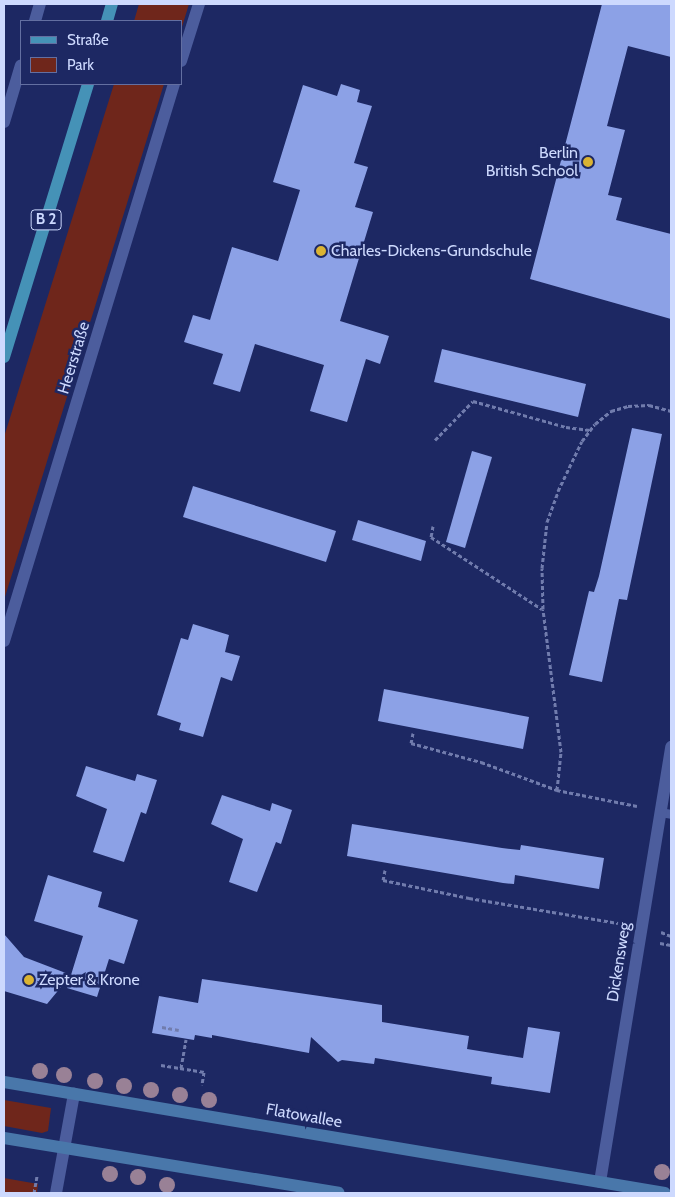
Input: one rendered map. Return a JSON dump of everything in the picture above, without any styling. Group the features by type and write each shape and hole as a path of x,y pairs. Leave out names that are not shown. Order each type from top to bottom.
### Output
{"main road":[{"path":"107,20 112,4"},
{"name":"B 2","path":"4,357 88,85"},
{"name":"Flatowallee","path":"4,1082 599,1188 665,1193"},
{"path":"4,1138 339,1193"}],"street":[{"path":"35,20 40,4"},
{"path":"182,58 199,4"},
{"path":"4,122 20,68"},
{"name":"Heerstraße","path":"4,641 174,85"},
{"name":"Dickensweg","path":"599,1188 666,813 671,747"},
{"path":"56,1193 74,1094"}],"path":[{"path":"436,440 473,401 566,427 590,430"},
{"path":"557,790 561,752 543,609 542,568 547,522 558,491 590,430 611,411 628,406 649,405 671,411"},
{"path":"433,526 431,537 543,609"},
{"path":"412,733 411,743 481,762 557,790 637,806"},
{"path":"385,870 384,880 469,898 618,923"},
{"path":"661,932 671,936"},
{"path":"660,943 671,945"},
{"path":"162,1028 179,1030"},
{"path":"180,1068 186,1039"},
{"path":"161,1065 204,1072 202,1084"},
{"path":"34,1193 37,1176"}],"green space":[{"path":"139,4 189,4 182,27 182,20 134,20"},
{"path":"114,85 164,85 4,600 4,437"},
{"path":"4,1100 51,1108 48,1131 42,1133 4,1126"},
{"path":"4,1178 38,1184 37,1193 4,1193"}],"building":[{"name":"Berlin British School","path":"602,4 671,4 671,57 628,46 607,126 625,130 608,195 622,198 616,220 671,234 671,319 530,279"},
{"name":"Charles-Dickens-Grundschule","path":"341,84 360,90 357,102 372,106 354,163 368,167 355,207 373,212 340,321 389,336 380,364 366,359 347,422 310,411 324,365 255,344 240,392 213,384 223,354 184,342 193,315 210,320 232,247 278,261 300,190 273,182 303,85 337,96"},
{"path":"442,349 586,384 578,417 434,382"},
{"path":"632,428 662,434 627,600 619,599 602,682 569,675 589,591 594,592 599,576"},
{"path":"472,451 492,457 465,548 446,542"},
{"path":"193,486 336,531 326,562 183,517"},
{"path":"358,520 426,541 421,561 352,540"},
{"path":"193,624 229,635 225,652 240,656 232,681 221,677 203,737 179,730 181,723 157,715 181,638 188,640"},
{"path":"384,689 529,717 523,749 378,721"},
{"path":"86,766 135,781 137,774 157,780 146,814 141,812 124,862 93,852 107,809 76,796"},
{"path":"222,795 270,811 272,803 292,810 281,844 276,842 257,892 229,882 243,839 211,824"},
{"path":"352,824 502,848 520,850 521,845 604,858 599,889 515,875 514,884 503,883 347,856"},
{"path":"48,875 102,892 98,907 138,920 124,964 109,959 97,997 67,988 83,936 34,921"},
{"name":"Zepter & Krone","path":"4,934 24,957 71,975 47,1004 4,991"},
{"path":"202,979 382,1005 382,1022 469,1036 467,1049 523,1058 528,1027 560,1032 550,1093 491,1084 492,1077 375,1058 374,1064 342,1060 338,1062 311,1037 309,1053 212,1035 212,1038 195,1035 194,1040 152,1033 159,996 198,1003"}],"place":[{"name":"Berlin British School","path":"588,162"},
{"name":"Charles-Dickens-Grundschule","path":"321,251"},
{"name":"Zepter & Krone","path":"29,980"}]}
